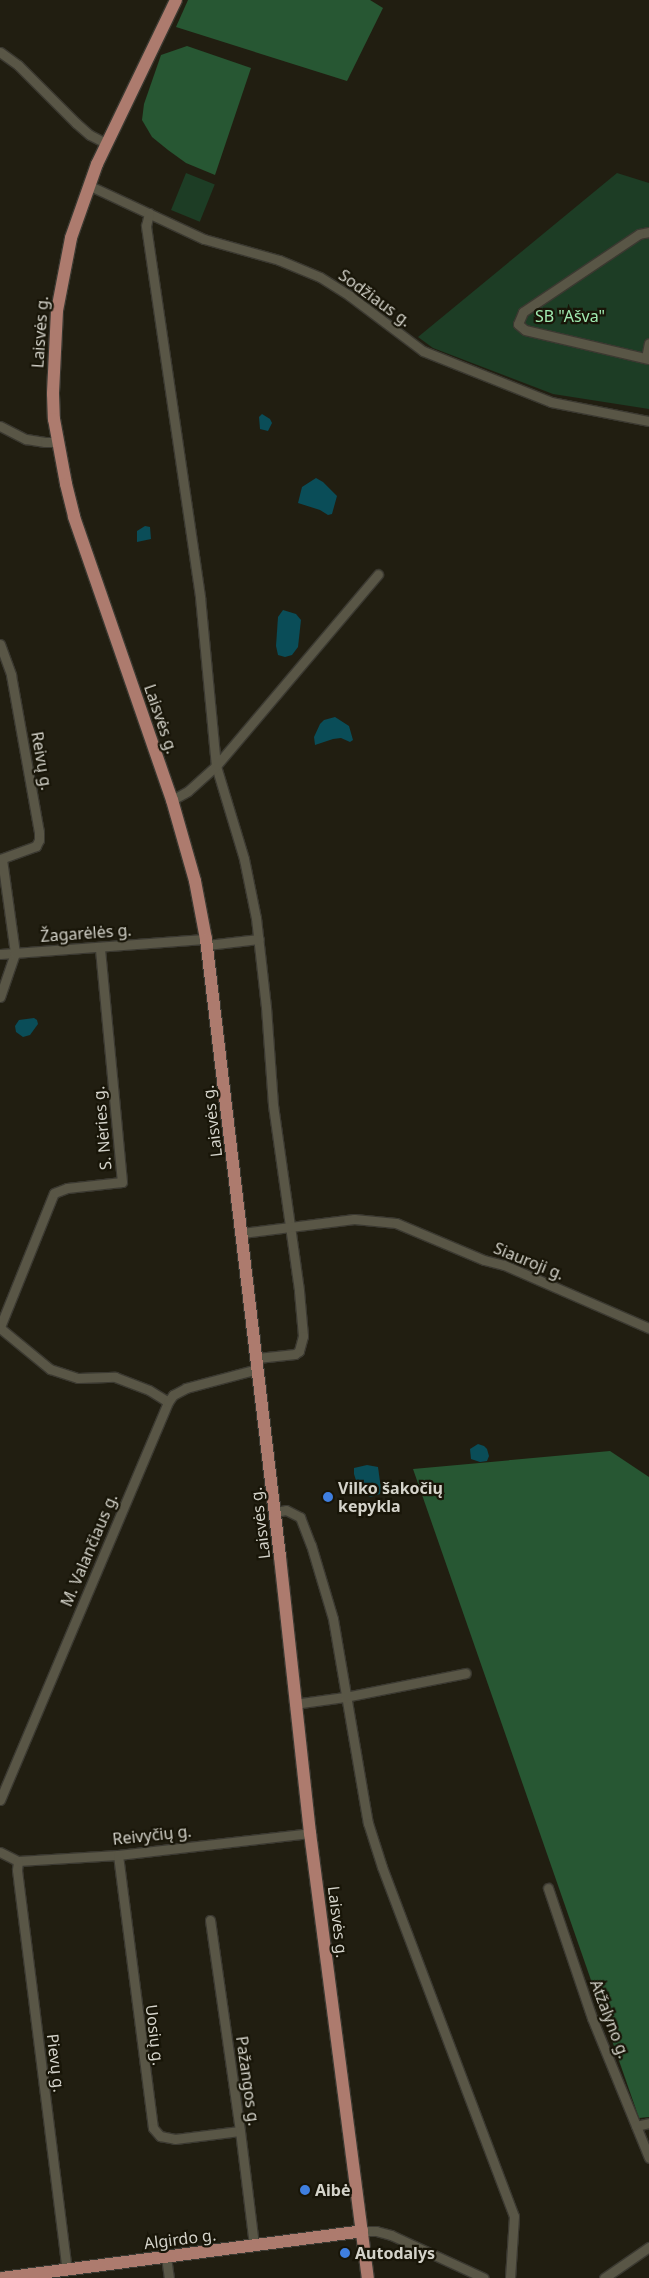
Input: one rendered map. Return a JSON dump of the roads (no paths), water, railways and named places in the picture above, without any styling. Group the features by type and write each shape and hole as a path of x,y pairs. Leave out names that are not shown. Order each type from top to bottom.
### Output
{"main road":[{"name":"Laisvės g.","path":"176,0 106,143 88,185 71,238 56,311 53,394 57,442 68,492 87,556 172,800 195,881 207,942 257,1363 294,1704 368,2278"},
{"name":"Algirdo g.","path":"2,2278 362,2231"}],"street":[{"path":"0,52 18,64 90,135 106,143"},
{"name":"Sodžiaus g.","path":"88,185 204,239 279,260 320,277 350,296 423,352 551,402 649,421"},
{"path":"0,1328 50,1369 78,1378 115,1377 149,1390 168,1402 173,1395 186,1388 257,1363 295,1354 302,1347 299,1291 273,1105 259,938 244,859 216,766 200,597 146,226 149,213"},
{"path":"649,232 639,234 523,312 518,324 525,330 647,359 649,343"},
{"path":"0,426 26,439 57,442"},
{"path":"172,800 188,791 216,766 378,574"},
{"name":"Reivų g.","path":"0,644 11,675 40,832 40,840 36,846 1,859"},
{"path":"0,997 15,953 1,859"},
{"name":"Žagarėlės g.","path":"0,954 259,938"},
{"name":"S. Nėries g.","path":"0,1328 54,1194 67,1188 122,1182 100,948"},
{"name":"Siauroji g.","path":"242,1233 354,1219 396,1223 484,1260 504,1265 649,1328"},
{"name":"M. Valančiaus g.","path":"0,1800 168,1402"},
{"path":"274,1512 286,1510 292,1512 300,1517 304,1524 333,1619 363,1803 382,1868 514,2216 510,2278"},
{"path":"294,1704 345,1697 466,1673"},
{"name":"Reivyčių g.","path":"0,1852 18,1861 118,1855 310,1833"},
{"name":"Uosių g.","path":"118,1855 153,2128 160,2136 175,2139 240,2131"},
{"name":"Pievų g.","path":"18,1861 18,1879 67,2270"},
{"name":"Atžalyno g.","path":"548,1888 592,2018 649,2158"},
{"name":"Pažangos g.","path":"210,1920 254,2245"},
{"path":"636,2126 649,2123"},
{"path":"362,2231 376,2231 391,2235 484,2278"},
{"path":"604,2278 649,2247"},
{"path":"166,2257 169,2278"}],"water":[{"path":"262,414 270,419 272,423 268,431 260,429 259,417"},
{"path":"316,478 323,482 337,496 332,514 328,515 320,510 298,503 302,487"},
{"path":"145,526 150,527 151,539 137,542 137,531"},
{"path":"283,610 296,614 301,620 298,647 292,655 285,657 278,655 276,646 278,617"},
{"path":"335,717 349,726 353,740 350,742 341,738 333,739 315,745 314,737 320,724 324,720"},
{"path":"34,1018 38,1024 30,1035 23,1037 16,1032 15,1026 19,1020"},
{"path":"478,1444 487,1449 489,1456 487,1461 480,1462 471,1459 470,1449"},
{"path":"367,1465 378,1467 381,1489 380,1494 371,1497 360,1493 354,1474 354,1468"}],"place":[{"name":"Vilko šakočių kepykla","path":"328,1497"},
{"name":"Aibė","path":"305,2190"},
{"name":"Autodalys","path":"345,2253"}],"park label":[{"name":"SB \"Ašva\"","path":"570,316"}]}
